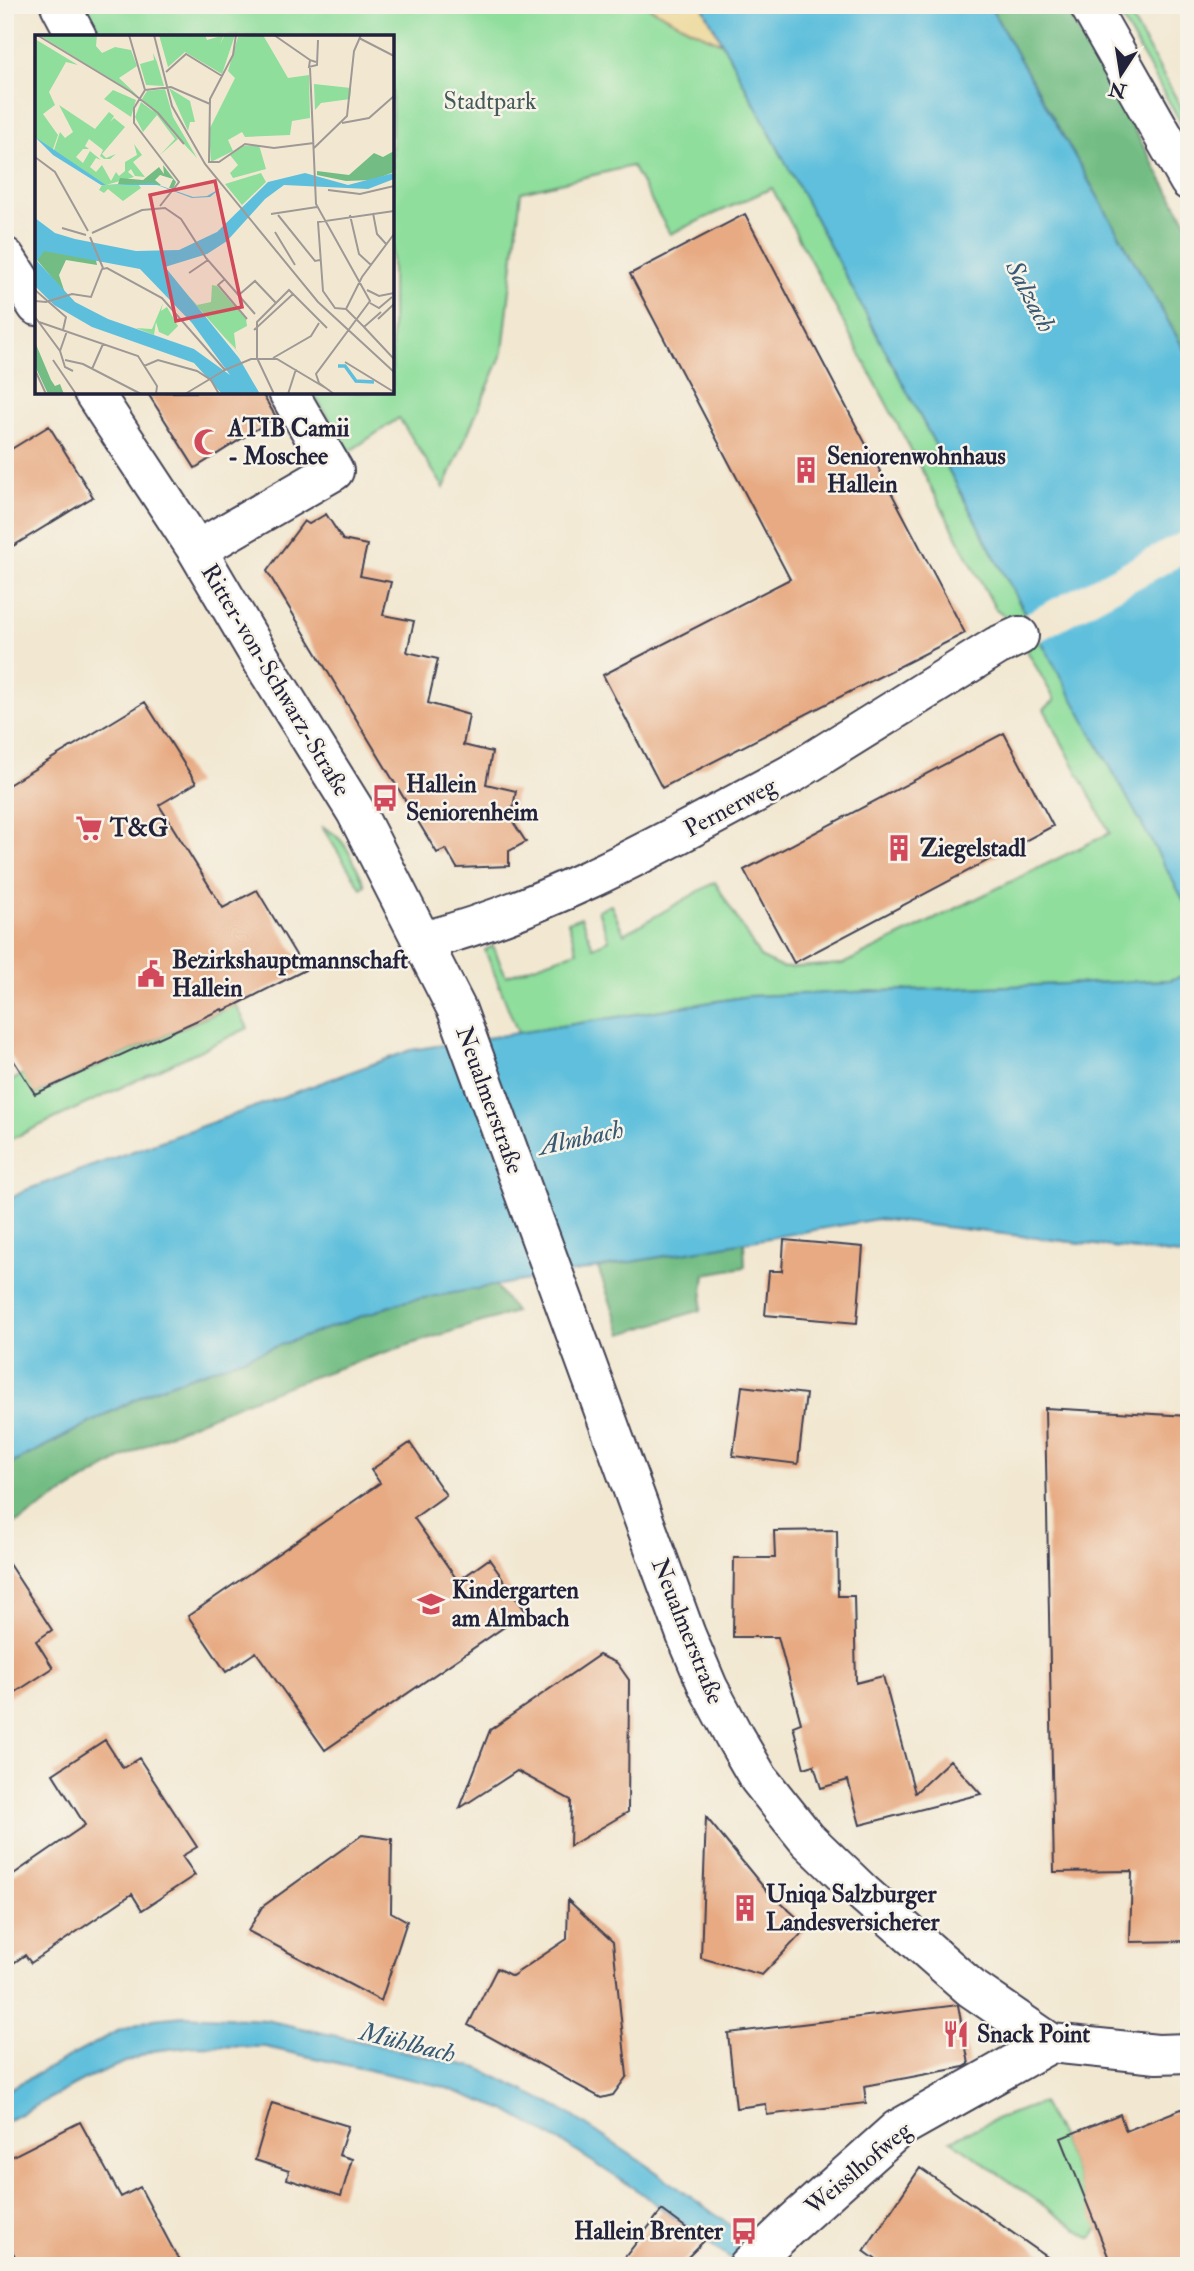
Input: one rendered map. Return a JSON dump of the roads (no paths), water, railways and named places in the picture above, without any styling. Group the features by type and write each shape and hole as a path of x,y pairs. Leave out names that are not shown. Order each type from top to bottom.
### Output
{"street":[{"path":"60,5 76,35"},
{"path":"1089,5 1189,181"},
{"path":"5,257 35,303"},
{"name":"Ritter-von-Schwarz-Straße","path":"94,394 197,550 356,813 449,994"},
{"path":"197,550 334,471 289,394"},
{"name":"Pernerweg","path":"423,941 470,929 601,876 793,773 997,646 1019,636"},
{"name":"Neualmerstraße","path":"449,994 691,1645 708,1687 759,1779 807,1839 863,1893 971,1988 1051,2043 1157,2054 1189,2053"},
{"name":"Weisslhofweg","path":"758,2255 898,2129 1051,2043"}],"water":[{"name":"Salzach","path":"702,5 989,5 1189,358 1189,910 999,565"},
{"name":"Almbach","path":"1189,974 1189,1256 877,1219 402,1302 153,1390 5,1467 5,1202 26,1190 411,1050 749,996 1170,980"},
{"path":"184,2016 266,2020 478,2068 565,2111 652,2169 787,2266 740,2266 641,2193 505,2110 441,2086 265,2047 196,2046 152,2051 92,2076 5,2122 5,2091 120,2030 153,2019"}],"place":[{"name":"ATIB Camii - Moschee","path":"207,442"},
{"name":"Seniorenwohnhaus Hallein","path":"806,470"},
{"name":"Hallein Seniorenheim","path":"385,798"},
{"name":"T&G","path":"89,828"},
{"name":"Ziegelstadl","path":"899,848"},
{"name":"Bezirkshauptmannschaft Hallein","path":"151,974"},
{"name":"Kindergarten am Almbach","path":"431,1604"},
{"name":"Uniqa Salzburger Landesversicherer","path":"745,1908"},
{"name":"Snack Point","path":"956,2034"},
{"name":"Hallein Brenter","path":"744,2231"}],"park label":[{"name":"Stadtpark","path":"490,101"}],"water label":[{"name":"Mühlbach","path":"408,2042"}]}
